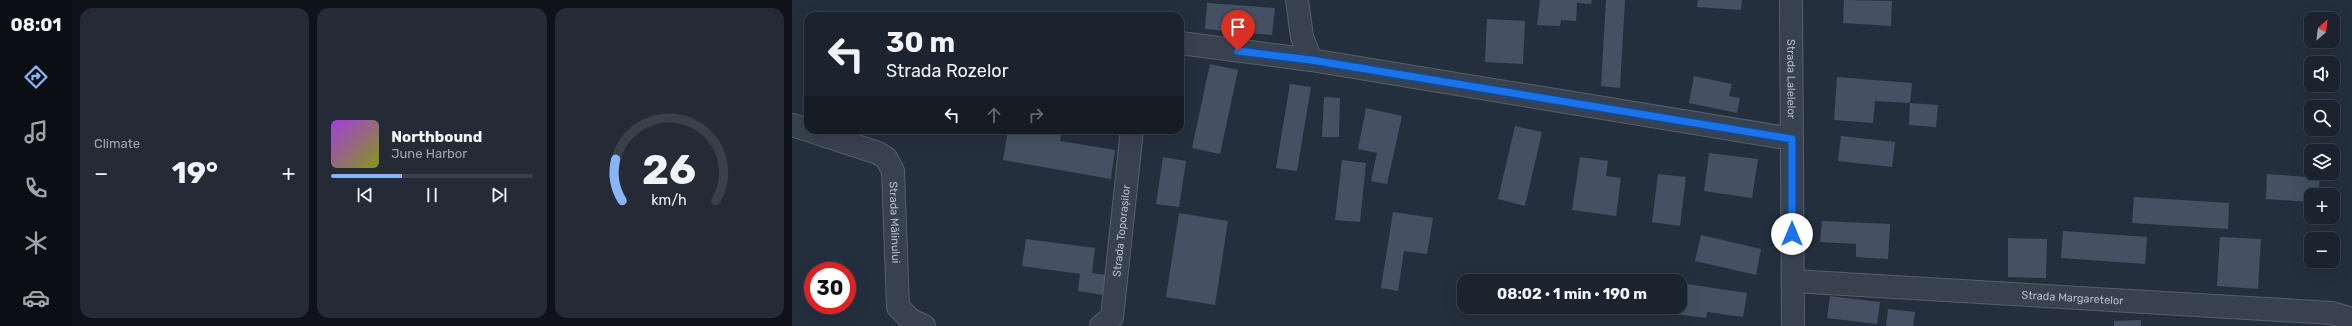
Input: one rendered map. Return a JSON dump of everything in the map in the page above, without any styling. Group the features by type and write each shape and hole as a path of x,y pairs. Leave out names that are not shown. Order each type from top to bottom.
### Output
{"street":[{"path":"1297,0 1299,23 1311,60"},
{"name":"Strada Lalelelor","path":"1791,0 1793,326"},
{"path":"1184,44 1311,60 1792,139"},
{"name":"Strada Mălinului","path":"792,125 804,129"},
{"name":"Strada Mălinului","path":"820,134 878,153 886,158 893,171 898,307 911,320 924,326"},
{"name":"Strada Toporașilor","path":"1101,326 1112,317 1132,134"},
{"name":"Strada Margaretelor","path":"1793,281 2332,313 2352,320"}],"building":[{"path":"1540,0 1592,0 1591,4 1577,3 1576,21 1561,20 1560,26 1537,25"},
{"path":"1606,0 1625,0 1620,88 1601,86"},
{"path":"1698,0 1742,0 1741,10 1697,7"},
{"path":"1844,0 1892,1 1891,26 1843,23"},
{"path":"1207,3 1275,8 1272,35 1205,29"},
{"path":"1487,19 1525,21 1523,64 1485,62"},
{"path":"1210,64 1238,70 1220,154 1192,148"},
{"path":"1694,76 1732,84 1729,96 1740,98 1737,113 1689,103"},
{"path":"1837,77 1912,83 1910,103 1875,101 1873,123 1834,120"},
{"path":"1290,84 1311,87 1297,171 1276,168"},
{"path":"1324,97 1340,98 1339,137 1322,137"},
{"path":"1910,103 1938,105 1936,127 1909,125"},
{"path":"1366,108 1402,116 1387,184 1371,181 1377,153 1358,149"},
{"path":"1515,126 1542,132 1525,206 1498,199"},
{"path":"1007,134 1061,134 1060,141 1115,150 1111,179 1003,160"},
{"path":"1841,136 1895,142 1892,167 1838,161"},
{"path":"1709,153 1758,159 1752,198 1704,191"},
{"path":"1163,157 1186,161 1179,207 1156,204"},
{"path":"1580,157 1608,161 1606,176 1621,178 1616,216 1572,210"},
{"path":"1342,160 1366,163 1360,222 1335,220"},
{"path":"1658,174 1686,177 1680,226 1652,222"},
{"path":"2267,174 2304,177 2304,180 2320,180 2319,188 2304,188 2304,202 2266,199"},
{"path":"2134,197 2229,203 2228,229 2132,223"},
{"path":"1393,212 1433,218 1427,254 1404,251 1398,291 1381,288"},
{"path":"1179,213 1228,221 1215,305 1166,297"},
{"path":"1822,221 1890,224 1888,259 1856,257 1856,244 1820,242"},
{"path":"2063,231 2147,237 2145,264 2061,258"},
{"path":"1701,235 1761,249 1756,275 1695,261"},
{"path":"2220,237 2261,239 2258,289 2217,286"},
{"path":"2008,238 2047,239 2046,278 2008,277"},
{"path":"1026,239 1095,248 1092,273 1113,276 1110,296 1078,291 1080,274 1022,266"},
{"path":"1687,284 1747,293 1743,317 1707,312 1706,318 1675,314 1687,314"},
{"path":"1830,296 1880,302 1877,324 1827,318"},
{"path":"1888,309 1915,312 1913,326 1886,326"},
{"path":"2141,320 2141,326 2114,326 2114,321"}],"route":[{"path":"1238,51 1311,60 1792,139 1792,234"}]}
